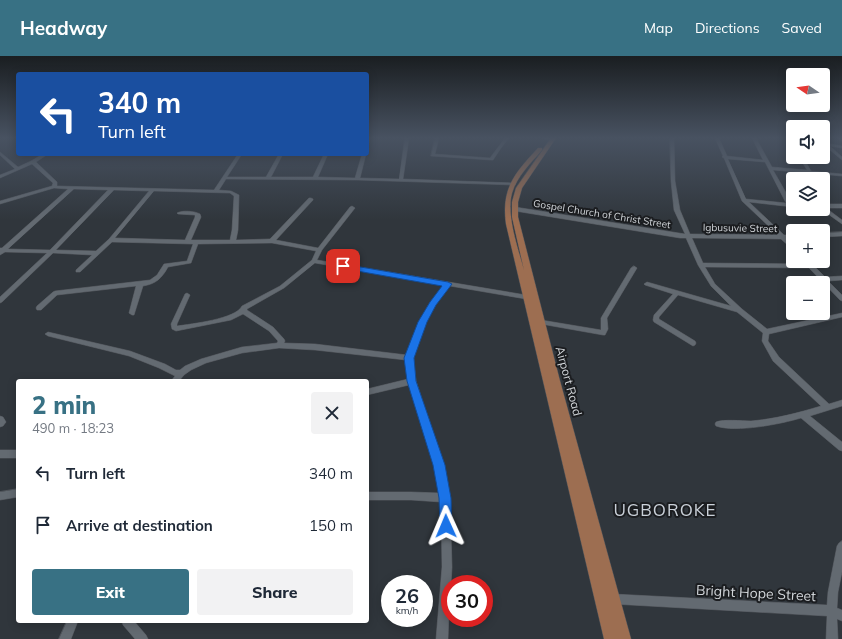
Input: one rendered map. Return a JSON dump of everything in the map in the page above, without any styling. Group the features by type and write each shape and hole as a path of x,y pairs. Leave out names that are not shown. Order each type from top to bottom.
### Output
{"main road":[{"name":"Airport Road","path":"526,165 509,193 508,211 510,228 611,639"},
{"name":"Airport Road","path":"533,165 519,188 515,202 516,229 624,639"}],"street":[{"path":"13,165 18,170"},
{"path":"0,177 27,165"},
{"path":"36,165 55,183 54,187"},
{"path":"215,192 233,165"},
{"path":"268,178 275,165"},
{"path":"315,178 321,165"},
{"path":"357,179 361,165"},
{"path":"401,180 403,165"},
{"path":"673,165 677,210 701,265 713,285 740,311 766,332"},
{"path":"728,165 744,200 784,238"},
{"path":"768,165 786,195"},
{"path":"806,165 810,172"},
{"path":"770,168 810,172"},
{"path":"830,174 842,175"},
{"path":"224,178 315,178 514,184"},
{"path":"0,203 54,187 231,192 237,195 235,219 236,230 233,241"},
{"path":"1,251 73,187"},
{"path":"0,301 51,252 112,189"},
{"path":"78,271 111,240 152,190"},
{"path":"272,241 311,199"},
{"path":"744,200 786,204"},
{"path":"830,207 842,206"},
{"path":"187,295 174,324 176,329 231,318 244,311 244,308 282,287 314,261 319,250 352,208"},
{"name":"Gospel Church of Christ Street","path":"515,210 688,236"},
{"path":"180,213 197,214 198,217 187,242"},
{"path":"830,213 842,222"},
{"path":"830,235 842,234"},
{"name":"Igbusuvie Street","path":"688,236 784,238"},
{"path":"111,240 187,242 272,241 319,250"},
{"path":"39,308 55,293 156,281 160,278 166,265 189,262 196,242"},
{"path":"1,251 98,253"},
{"path":"314,261 526,297"},
{"path":"701,265 786,266"},
{"path":"541,322 603,333 605,329 604,318 634,268"},
{"path":"813,268 820,276"},
{"path":"830,279 842,278"},
{"path":"132,313 140,284"},
{"path":"442,639 447,567 445,498 439,465 412,381 409,358 423,322 432,304 448,284"},
{"path":"647,284 740,311"},
{"path":"830,286 842,299"},
{"path":"677,293 656,318 656,320 693,343"},
{"path":"244,311 276,333 282,341 279,345"},
{"path":"766,332 842,315"},
{"path":"766,332 765,341 776,359 827,407"},
{"path":"48,334 130,354 162,366 175,373 181,373"},
{"path":"176,379 181,373 188,368 204,361 242,350 279,345 315,347 409,358"},
{"path":"369,392 412,381"},
{"path":"719,424 757,424 842,403"},
{"path":"802,414 842,447"},
{"path":"0,419 2,422 0,424"},
{"path":"0,454 16,454"},
{"path":"0,496 16,493"},
{"path":"369,496 445,498"},
{"name":"Bright Hope Street","path":"613,599 837,613 833,592 842,546"},
{"path":"832,639 837,613"},
{"path":"65,639 72,623"},
{"path":"129,623 142,639"}],"district":[{"name":"UGBOROKE","path":"665,509"}],"route":[{"path":"343,266 448,284 432,304 415,339 409,358 412,381 439,465 445,498 446,526"}]}
